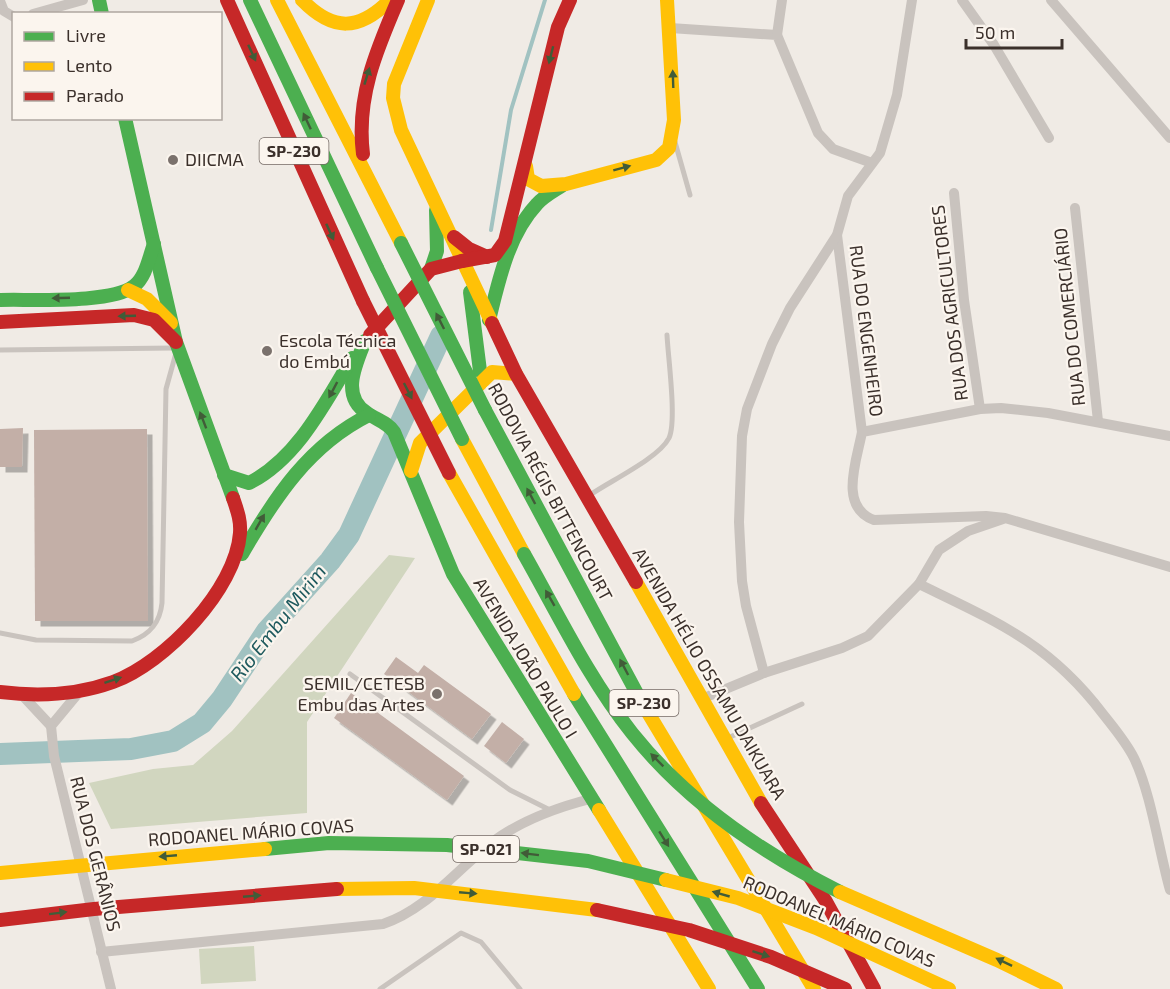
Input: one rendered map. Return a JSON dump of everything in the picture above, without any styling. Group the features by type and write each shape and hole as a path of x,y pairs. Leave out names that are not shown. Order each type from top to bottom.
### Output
{"main road":[{"name":"SP-230","path":"227,0 363,302 449,473 580,705 758,989"},
{"path":"250,0 377,268 462,439 524,554 602,689 649,753 698,800 752,841 817,880 981,951 1056,989"},
{"name":"RODOVIA RÉGIS BITTENCOURT","path":"277,0 485,411 638,694 814,989"},
{"path":"302,0 321,17 350,26 374,16 390,0"},
{"path":"366,174 359,134 359,110 373,56 398,0"},
{"name":"AVENIDA HÉLIO OSSAMU DAIKUARA","path":"428,0 399,68 393,98 401,130 453,236 489,320 516,374 704,698 755,793 825,900 874,989"},
{"path":"224,475 249,483 267,474 313,423 344,368 365,341 431,269 464,264 495,255 506,241 555,39 570,0"},
{"path":"526,166 528,179 536,185 566,184 656,159 669,148 673,137 667,0"},
{"path":"125,120 177,345 240,518 241,533 231,573"},
{"path":"477,388 489,320 508,257 526,218 539,202 566,184"},
{"name":"AVENIDA HÉLIO OSSAMU DAIKUARA","path":"431,269 437,251 435,200"},
{"path":"453,236 469,249 487,257"},
{"path":"128,290 141,275 154,244"},
{"path":"464,264 480,371"},
{"path":"0,300 92,297 128,290 147,299 172,323"},
{"path":"0,322 134,315 154,320 177,345"},
{"name":"AVENIDA JOÃO PAULO I","path":"365,341 351,385 354,400 369,415 388,424 411,471 453,573 709,989"},
{"path":"411,471 420,443 494,370 516,374"},
{"path":"0,692 23,696 81,691 127,675 149,663 177,639 231,573 285,483 335,432 369,415"},
{"path":"398,444 420,443"},
{"name":"RODOANEL MÁRIO COVAS","path":"0,873 329,843 447,844 588,861 738,898 846,941 949,989"},
{"path":"0,921 94,909 268,895 414,888 584,907 689,930 771,957 845,989"}],"street":[{"path":"40,12 83,0"},
{"path":"782,0 777,35 818,133 833,149 872,163"},
{"path":"765,673 746,606 742,581 739,522 742,436 747,409 772,344 795,299 837,235 848,196 880,153 893,111 912,0"},
{"path":"962,0 994,45 1049,138"},
{"path":"1051,0 1170,138"},
{"path":"0,1 4,11 12,16"},
{"path":"670,28 777,35"},
{"name":"RUA DOS AGRICULTORES","path":"954,193 964,300 980,409"},
{"name":"RUA DO COMERCIÁRIO","path":"1075,208 1098,422"},
{"name":"RUA DO ENGENHEIRO","path":"837,235 862,432 852,495 856,509 865,517 882,520 986,516 1005,518"},
{"path":"862,432 980,409 1048,413 1170,436"},
{"path":"704,698 765,673 842,648 868,636 919,584 939,550 968,531 1005,518 1129,557 1170,567"},
{"path":"919,584 1020,635 1065,669 1090,697 1134,758 1142,780 1170,890"},
{"path":"23,696 51,730 81,691"},
{"name":"RUA DOS GERÂNIOS","path":"51,730 54,756 111,989"},
{"path":"101,952 383,924 398,919 418,907 499,837 552,811 590,799"}],"lane":[{"path":"673,137 690,195"},
{"path":"586,498 651,456 669,438 672,420 667,335"},
{"path":"0,350 177,345 166,389 162,603 157,622 141,638 132,641 36,640 0,633"},
{"path":"350,674 510,790 552,811"},
{"path":"726,739 802,704"},
{"path":"380,989 461,933 481,942 520,989"}],"green space":[{"path":"389,555 415,558 307,722 307,813 111,829 89,783 153,769 193,765 232,731"},
{"path":"254,946 256,981 201,984 199,949"}],"building":[{"path":"23,428 22,467 0,467 0,429"},
{"path":"147,429 148,621 35,621 34,430"},
{"name":"SEMIL/CETESB Embu das Artes","path":"396,657 418,673 424,665 491,714 472,739 384,674"},
{"path":"351,693 464,776 447,800 334,718"},
{"path":"502,722 524,739 506,763 484,746"}],"waterway":[{"path":"491,230 511,110 545,0"},
{"name":"Rio Embu Mirim","path":"0,754 131,749 173,741 202,723 222,699 267,631 330,561 349,535 441,336"}],"traffic: fast":[{"path":"99,0 102,12"},
{"path":"250,0 377,268"},
{"path":"125,120 176,342 233,498"},
{"path":"489,320 506,259 519,230 540,201 563,185"},
{"path":"431,269 437,251 436,210"},
{"path":"401,243 485,410"},
{"path":"0,300 90,298 123,292 138,282 147,266 154,244"},
{"path":"377,268 462,439"},
{"path":"470,292 480,371"},
{"path":"365,341 353,379 354,398 367,413 385,423 394,432 453,574 599,810"},
{"path":"224,475 249,483 282,460 296,445 320,411 352,358"},
{"path":"485,410 641,701"},
{"path":"242,554 267,512 295,474 328,441 369,415"},
{"path":"524,554 602,691 632,733 654,758 701,803 727,824 782,860 840,892"},
{"path":"574,694 758,989"},
{"path":"265,849 329,843 447,845 588,861 666,880"}],"traffic: slow":[{"path":"277,0 401,243"},
{"path":"302,0 324,18 346,24 368,18 390,0"},
{"path":"428,0 394,84 393,98 401,130 492,323"},
{"path":"526,166 528,179 541,186 566,184 656,160 669,148 674,120 667,0"},
{"path":"128,290 147,299 171,323"},
{"path":"411,471 420,443 492,372 516,374"},
{"path":"462,439 524,554"},
{"path":"449,473 574,694"},
{"path":"636,582 761,803"},
{"path":"641,701 814,989"},
{"path":"599,810 709,989"},
{"path":"0,873 265,849"},
{"path":"666,880 738,898 816,928 949,989"},
{"path":"337,889 414,888 597,910"},
{"path":"840,892 997,960 1056,989"}],"traffic: jam":[{"path":"227,0 363,301"},
{"path":"363,154 362,113 365,94 375,56 398,0"},
{"path":"462,261 495,255 505,241 558,27 570,0"},
{"path":"454,237 469,249 487,257"},
{"path":"370,335 431,269 462,261"},
{"path":"363,301 449,473"},
{"path":"0,322 134,315 154,320 176,342"},
{"path":"492,323 516,374 636,582"},
{"path":"0,692 43,694 86,690 113,682 154,659 194,621 212,600 226,577 236,555 240,533 233,498"},
{"path":"761,803 825,900 874,989"},
{"path":"0,920 94,909 337,889"},
{"path":"597,910 689,930 771,957 845,989"}],"place":[{"name":"DIICMA","path":"173,160"},
{"name":"Escola Técnica do Embú","path":"267,351"},
{"name":"SEMIL/CETESB Embu das Artes","path":"437,694"}]}
